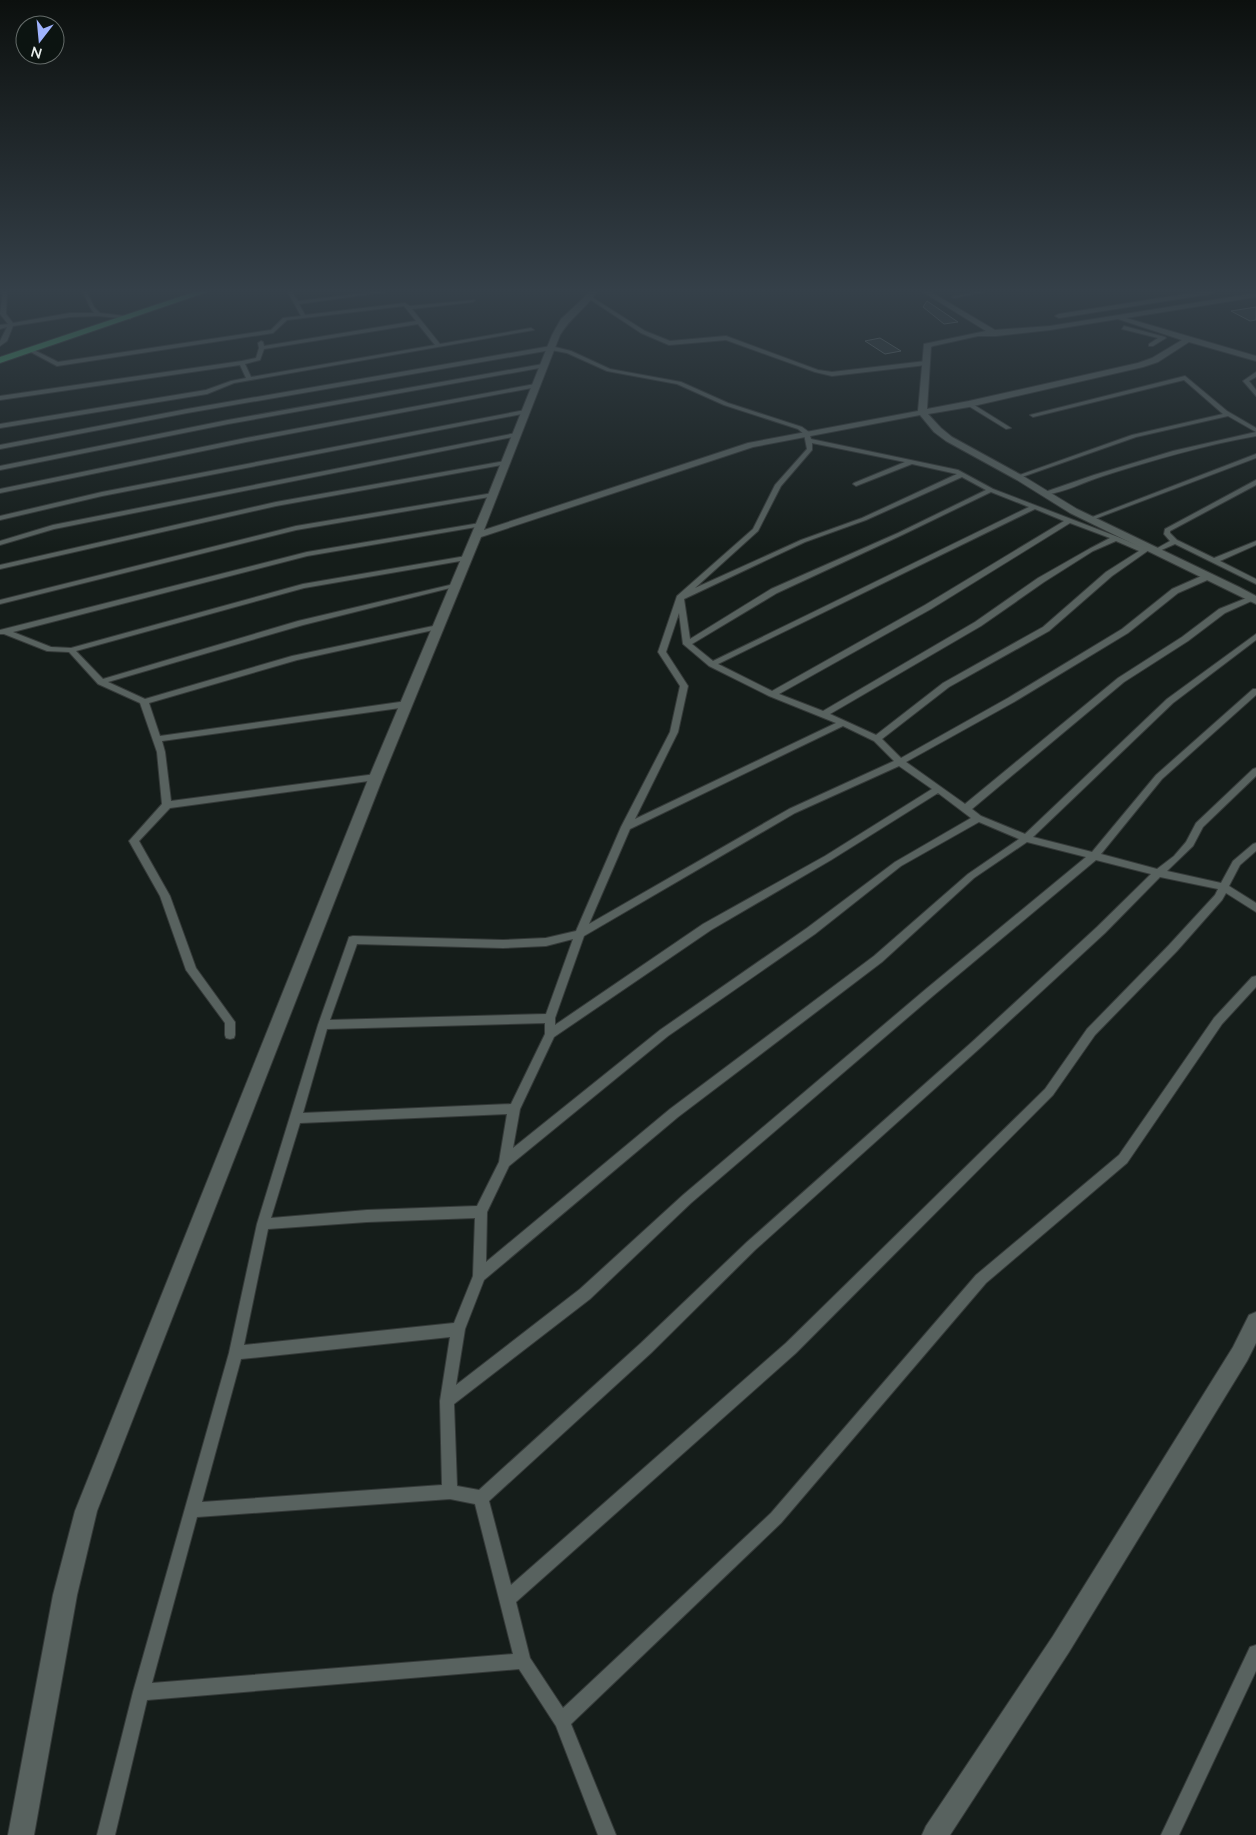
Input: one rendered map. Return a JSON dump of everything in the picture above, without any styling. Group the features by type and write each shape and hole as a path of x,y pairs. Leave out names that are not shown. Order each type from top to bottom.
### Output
{"street":[{"path":"0,398 141,378"},
{"path":"0,426 207,392 232,382 262,378"},
{"path":"0,447 381,378"},
{"path":"0,468 228,422 478,378"},
{"path":"21,1835 64,1595 86,1511 376,777 493,495 538,378"},
{"path":"650,378 679,383 726,404 800,428 808,436 912,462 939,466 963,474 991,490 1150,550"},
{"path":"925,378 922,411 926,419 958,444 1090,519 1150,550 1209,576 1254,600"},
{"path":"3,632 307,554 502,528 714,456 922,411 970,404 1084,378"},
{"path":"1033,416 1185,378 1229,414 1256,430"},
{"path":"1251,378 1246,381 1256,394"},
{"path":"0,491 246,440 535,386"},
{"path":"970,404 1008,428"},
{"path":"0,518 102,494 525,412"},
{"path":"1018,477 1134,436 1229,414"},
{"path":"1045,494 1057,492 1090,478 1191,448 1256,434"},
{"path":"0,542 53,527 516,435"},
{"path":"450,1492 447,1402 458,1329 479,1276 481,1212 505,1162 514,1109 550,1034 550,1018 580,934 626,828 674,732 684,686 662,652 680,598 756,530 778,485 810,449 808,436"},
{"path":"1090,519 1256,456"},
{"path":"856,484 912,462"},
{"path":"0,567 276,504 505,463"},
{"path":"680,598 803,541 864,519 963,474"},
{"path":"1256,482 1167,530 1167,534 1175,541 1256,582"},
{"path":"687,644 774,591 991,490"},
{"path":"0,602 296,528 493,495"},
{"path":"712,664 1034,507"},
{"path":"772,694 928,607 1070,520"},
{"path":"824,714 978,624 1041,580 1091,550 1116,538"},
{"path":"877,739 946,685 1046,630 1109,574 1150,550 1175,541"},
{"path":"1213,561 1256,543"},
{"path":"3,632 50,648 71,650 303,586 466,558"},
{"path":"1248,577 1256,573"},
{"path":"106,1835 141,1692 236,1353 263,1224 323,1025 353,940 503,944 546,942 580,934 792,810 900,762 1011,700 1125,631 1175,591 1209,576"},
{"path":"101,682 301,623 454,586"},
{"path":"680,598 687,644 712,664 772,694 824,714 877,739 900,762 967,808 978,818 1026,838 1158,874 1224,887 1256,908"},
{"path":"967,808 1120,680 1186,639 1222,611 1254,600"},
{"path":"71,650 101,682 144,702 295,658 438,627"},
{"path":"479,1276 674,1113 878,959 970,876 1026,838 1170,701 1256,636"},
{"path":"447,1402 585,1294 687,1199 938,985 1094,856 1158,777 1256,691"},
{"path":"144,702 158,739 167,806"},
{"path":"158,739 407,704"},
{"path":"626,828 843,723"},
{"path":"481,1498 646,1348 751,1246 1072,957 1177,858 1190,844 1199,825 1256,771"},
{"path":"230,1035 230,1022 191,970 165,896 134,840 167,806 376,777"},
{"path":"550,1034 707,927 828,858 938,789"},
{"path":"505,1162 664,1033 811,931 898,864 978,818"},
{"path":"507,1599 805,1334 1048,1092 1091,1032 1180,941 1219,897 1236,863 1256,846"},
{"path":"562,1721 776,1518 982,1279 1123,1159 1218,1021 1256,980"},
{"path":"323,1025 550,1018"},
{"path":"296,1118 514,1109"},
{"path":"263,1224 367,1216 481,1212"},
{"path":"935,1835 1061,1644 1240,1354 1256,1322"},
{"path":"236,1353 458,1329"},
{"path":"193,1510 450,1492 481,1498"},
{"path":"481,1498 522,1661 562,1721 607,1835"},
{"path":"1170,1835 1256,1653"},
{"path":"141,1692 522,1661"}]}
